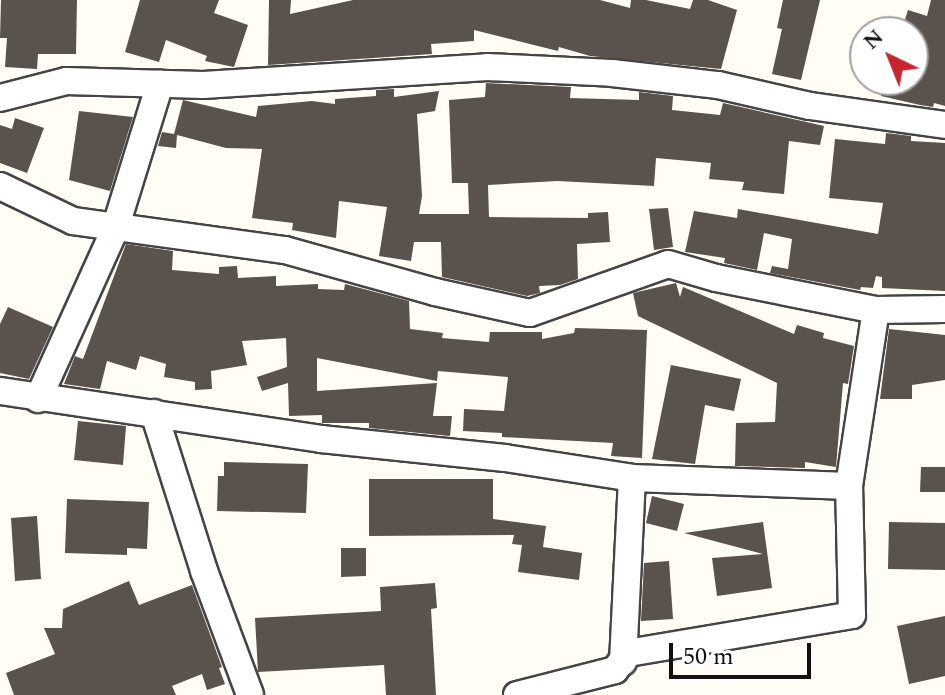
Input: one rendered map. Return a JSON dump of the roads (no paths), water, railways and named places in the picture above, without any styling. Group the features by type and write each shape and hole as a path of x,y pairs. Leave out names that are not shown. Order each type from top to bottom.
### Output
{"street":[{"path":"0,98 66,81 160,84 333,79 487,67 581,71 718,85 810,106 945,125"},
{"path":"38,399 115,229 160,84"},
{"path":"0,186 73,221 285,250 435,292 530,313 668,264 716,278 876,310 945,309"},
{"path":"517,695 615,670 628,653 852,615 849,486 876,310"},
{"path":"0,391 321,439 505,458 632,478 849,486"},
{"path":"154,413 204,571 250,695"},
{"path":"623,662 632,478"}]}
